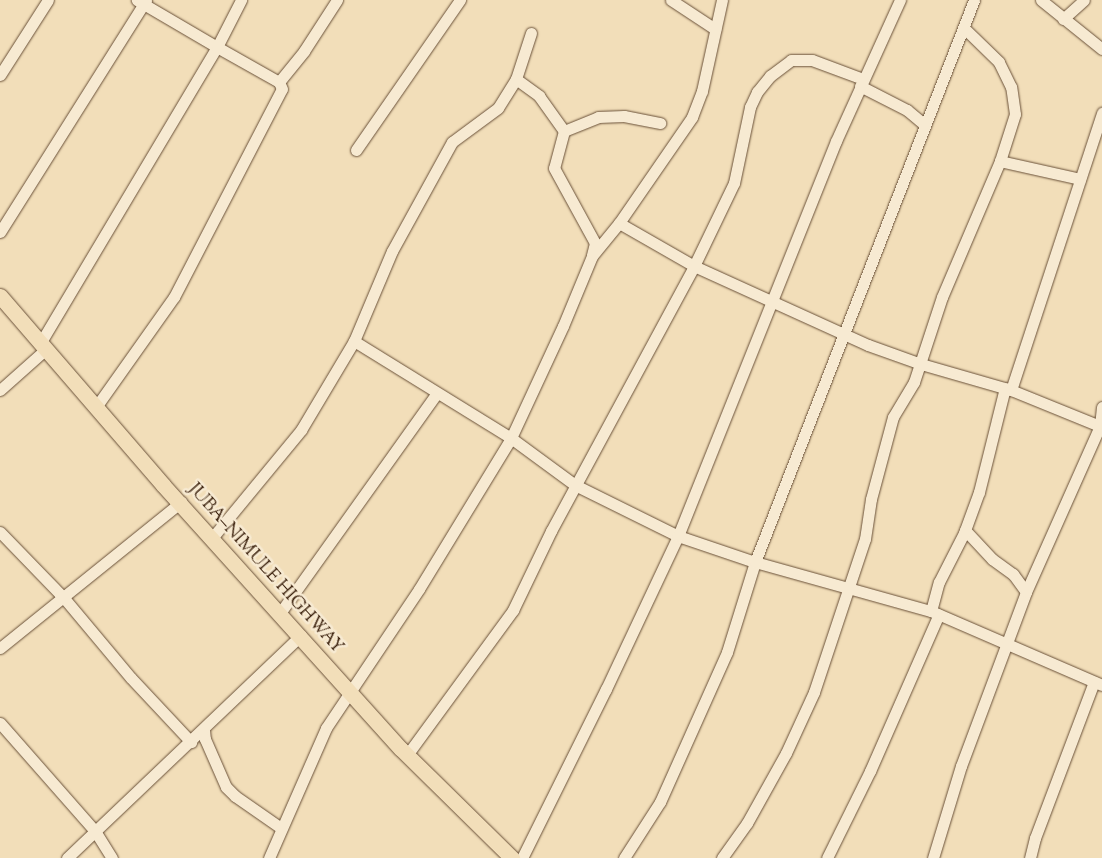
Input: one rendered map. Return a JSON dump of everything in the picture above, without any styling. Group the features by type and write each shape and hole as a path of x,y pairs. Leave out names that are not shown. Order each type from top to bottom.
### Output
{"main road":[{"name":"JUBA–NIMULE HIGHWAY","path":"0,296 163,485 181,502 301,635 350,693 407,755 512,858"}],"street":[{"path":"0,75 48,0"},
{"path":"0,390 43,346 217,47 241,0"},
{"path":"279,82 304,51 337,0"},
{"path":"356,150 460,0"},
{"path":"671,0 715,29"},
{"path":"592,256 620,223 692,117 702,90 722,0"},
{"path":"522,858 606,689 678,536 861,82 900,0"},
{"path":"624,858 660,802 727,652 755,562 974,0"},
{"path":"1042,0 1102,49"},
{"path":"1063,19 1084,0"},
{"path":"0,232 142,2 279,82 282,90 174,297 96,407"},
{"path":"722,858 747,823 786,753 814,692 865,539 886,438 893,417 911,389 942,297 1000,161 1015,114 1011,87 1000,62 964,28"},
{"path":"212,538 301,430 354,341 392,251 452,142 498,108 516,79 531,33"},
{"path":"407,755 513,610 575,485 694,266 734,183 750,107 770,76 791,60 812,60 861,82 907,110 925,125"},
{"path":"516,79 539,96 564,131"},
{"path":"828,858 870,771 935,613 939,582 965,530 979,492 1008,389 1102,113"},
{"path":"564,131 598,117 624,116 660,123"},
{"path":"268,858 320,740 420,589 511,438 563,326 592,256 595,243 554,168 564,131"},
{"path":"1000,161 1080,179"},
{"path":"620,223 694,266 844,334 920,364 1008,389 1101,426"},
{"path":"354,341 511,438 575,485 678,536 755,562 935,613 1098,683"},
{"path":"280,613 437,393"},
{"path":"933,858 961,766 1026,592 1101,426 1102,407"},
{"path":"0,648 181,502"},
{"path":"965,530 992,559 1013,574 1026,592"},
{"path":"0,532 64,598 131,678 191,742"},
{"path":"67,858 204,730 301,635"},
{"path":"1030,858 1102,672"},
{"path":"0,723 95,831 112,858"},
{"path":"204,730 205,738 226,787 235,796 281,828"}]}
